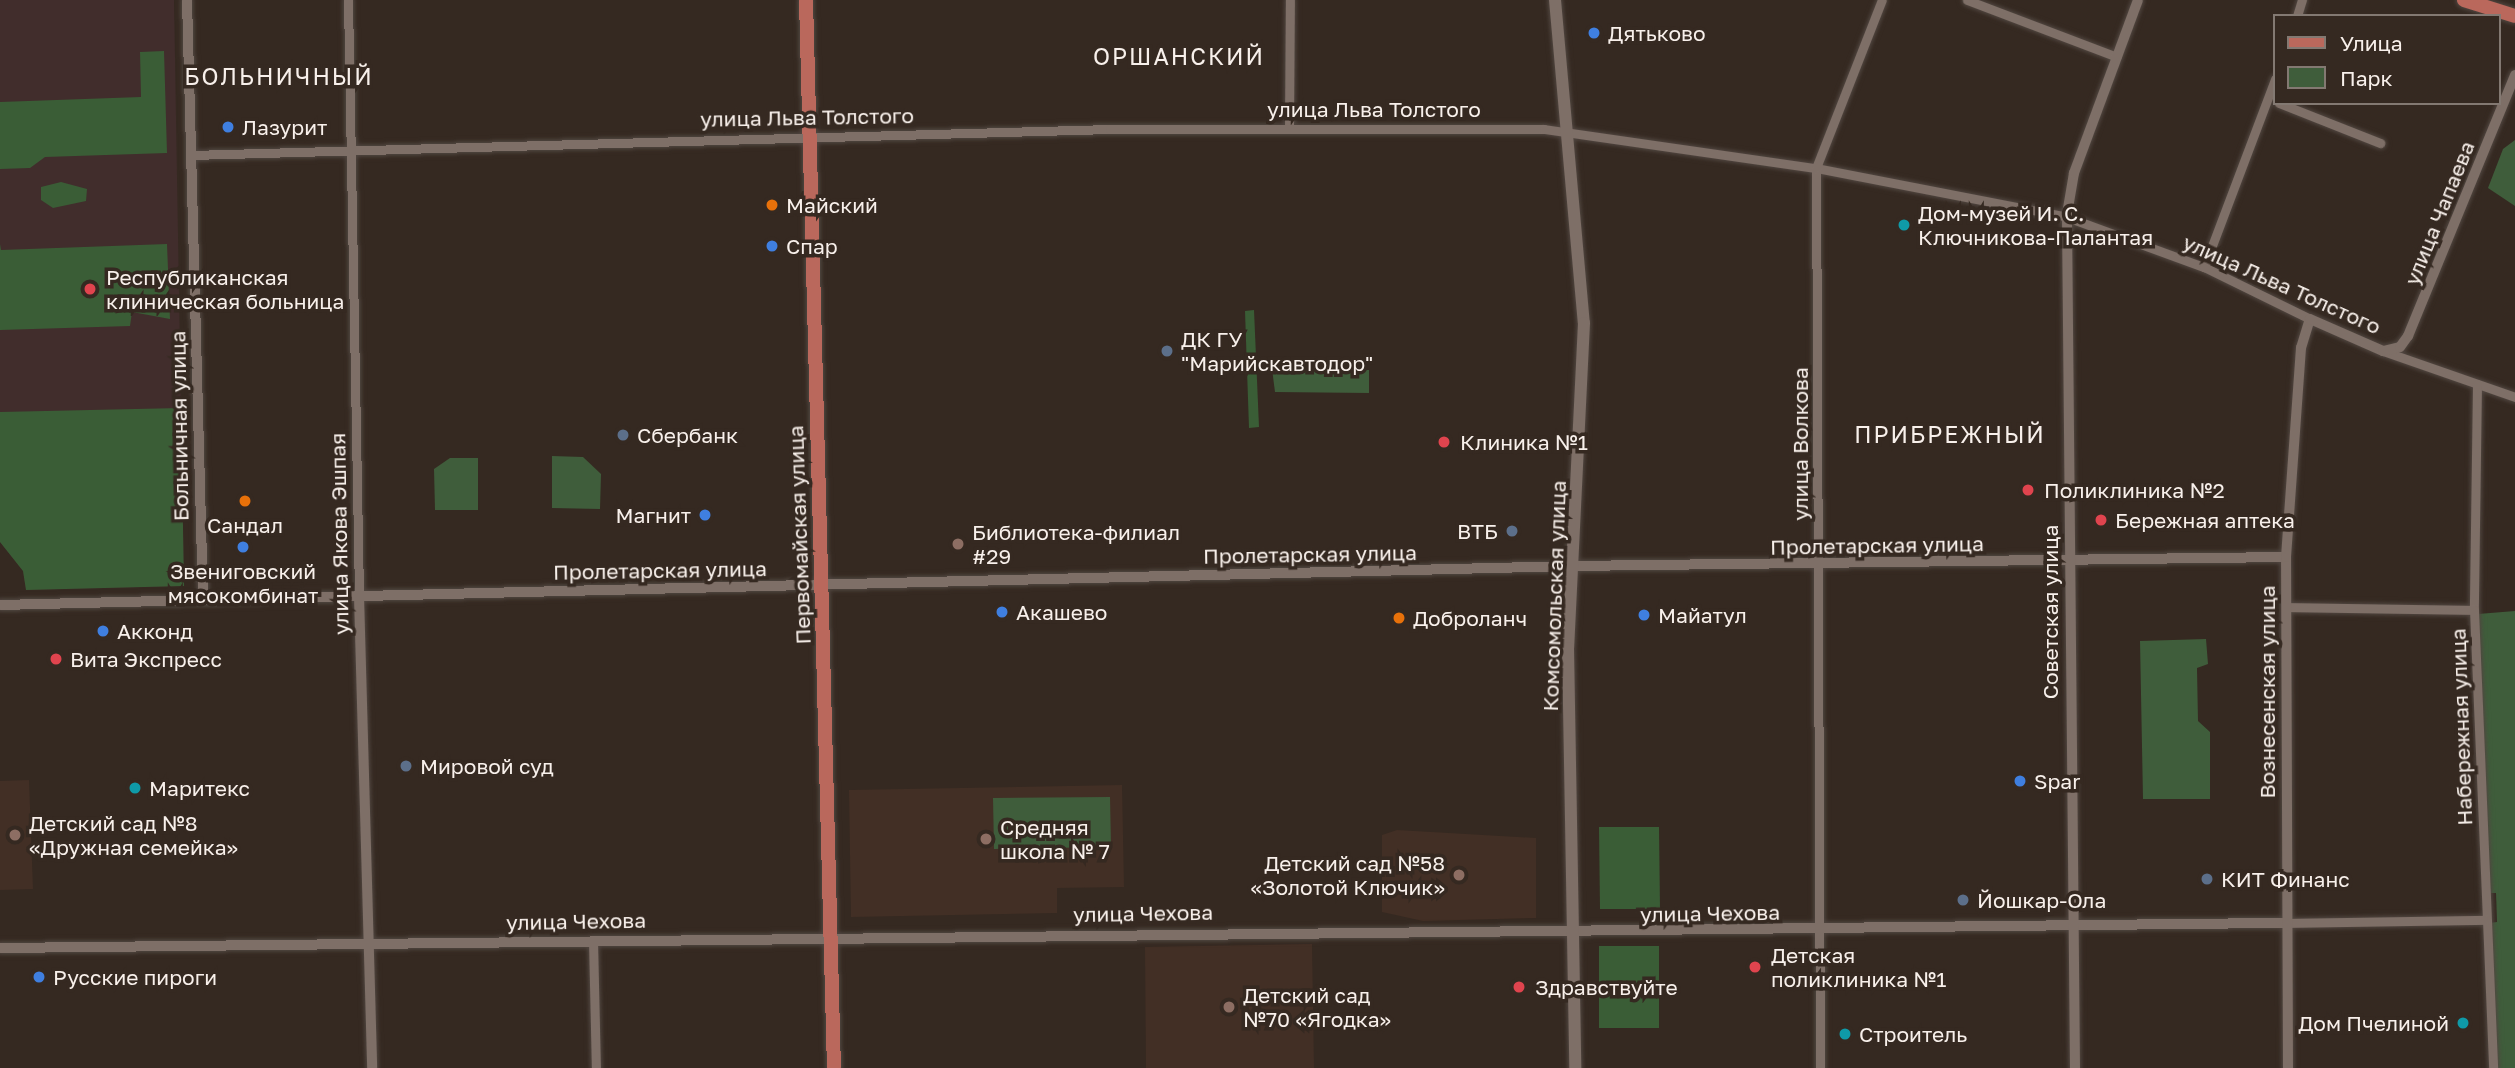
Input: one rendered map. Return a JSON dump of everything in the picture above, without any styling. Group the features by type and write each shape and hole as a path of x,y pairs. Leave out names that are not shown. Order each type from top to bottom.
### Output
{"main road":[{"name":"Первомайская улица","path":"806,0 834,1068"},
{"name":"Комсомольская улица","path":"1555,0 1563,130 1584,323 1571,566 1575,1068"},
{"path":"2464,0 2515,16"}],"street":[{"name":"Больничная улица","path":"187,0 203,600"},
{"name":"улица Якова Эшпая","path":"348,0 359,596 372,1068"},
{"path":"1289,128 1290,0"},
{"name":"улица Волкова","path":"1820,1068 1816,168 1882,0"},
{"path":"1967,0 2117,57"},
{"name":"Советская улица","path":"2075,1068 2071,927 2067,217 2074,173 2138,0"},
{"name":"улица Чапаева","path":"2383,351 2400,347 2417,322 2515,75"},
{"path":"2204,267 2274,101"},
{"path":"2284,105 2380,144"},
{"name":"улица Льва Толстого","path":"191,155 810,136 1289,128 1563,130 1816,168 2067,217 2204,267 2383,351 2515,397"},
{"name":"Вознесенская улица","path":"2288,1068 2286,557 2301,348 2310,319"},
{"name":"Набережная улица","path":"2477,384 2474,610 2493,1068"},
{"name":"Пролетарская улица","path":"0,605 1571,566 1818,566 2286,557"},
{"path":"2286,607 2474,610"},
{"path":"2287,923 2486,920"},
{"name":"улица Чехова","path":"0,948 1368,928 1573,933 2287,923"},
{"path":"593,940 596,1068"}],"shaded area":[{"name":"Республиканская клиническая больница","path":"0,0 174,0 184,586 26,590 23,571 0,542"},
{"name":"Детский сад №8 «Дружная семейка»","path":"29,780 33,889 0,890 0,781"},
{"name":"Средняя школа № 7","path":"1122,785 1124,887 1057,888 1057,913 851,917 849,790"},
{"name":"Детский сад №58 «Золотой Ключик»","path":"1397,830 1536,838 1536,918 1423,921 1382,912 1382,835"},
{"name":"Детский сад №70 «Ягодка»","path":"1312,944 1314,1068 1146,1068 1145,947"}],"green space":[{"path":"164,51 167,153 45,157 30,168 0,169 0,102 141,97 140,52"},
{"path":"2515,140 2515,206 2488,188 2503,149"},
{"path":"61,182 87,189 86,201 53,208 41,200 41,187"},
{"path":"0,244 1,250 167,244 170,319 132,312 130,326 0,330"},
{"path":"1254,310 1259,427 1249,428 1245,311"},
{"path":"1272,369 1369,370 1369,393 1275,392"},
{"path":"181,408 184,586 26,590 23,571 0,542 0,412"},
{"path":"552,456 583,457 601,474 600,509 552,508"},
{"path":"450,458 478,458 478,510 435,510 434,469"},
{"path":"2515,611 2515,1068 2496,1068 2489,923 2497,922 2496,893 2487,893 2478,614"},
{"path":"2206,639 2208,664 2197,668 2198,721 2210,732 2210,799 2143,799 2140,641"},
{"path":"1110,797 1111,847 994,849 993,798"},
{"path":"1599,827 1659,827 1660,909 1600,909"},
{"path":"1599,946 1659,946 1659,1028 1599,1028"}],"place":[{"name":"Дятьково","path":"1594,33"},
{"name":"Лазурит","path":"228,127"},
{"name":"Майский","path":"772,205"},
{"name":"Дом-музей И. С. Ключникова-Палантая","path":"1904,225"},
{"name":"Спар","path":"772,246"},
{"name":"Республиканская клиническая больница","path":"90,289"},
{"name":"ДК ГУ \"Марийскавтодор\"","path":"1167,351"},
{"name":"Сбербанк","path":"623,435"},
{"name":"Клиника №1","path":"1444,442"},
{"name":"Поликлиника №2","path":"2028,490"},
{"name":"Сандал","path":"245,501"},
{"name":"Магнит","path":"705,515"},
{"name":"Бережная аптека","path":"2101,520"},
{"name":"ВТБ","path":"1512,531"},
{"name":"Библиотека-филиал #29","path":"958,544"},
{"name":"Звениговский мясокомбинат","path":"243,547"},
{"name":"Акашево","path":"1002,612"},
{"name":"Майатул","path":"1644,615"},
{"name":"Доброланч","path":"1399,618"},
{"name":"Акконд","path":"103,631"},
{"name":"Вита Экспресс","path":"56,659"},
{"name":"Мировой суд","path":"406,766"},
{"name":"Spar","path":"2020,781"},
{"name":"Маритекс","path":"135,788"},
{"name":"Детский сад №8 «Дружная семейка»","path":"15,835"},
{"name":"Средняя школа № 7","path":"986,839"},
{"name":"Детский сад №58 «Золотой Ключик»","path":"1459,875"},
{"name":"КИТ Финанс","path":"2207,879"},
{"name":"Йошкар-Ола","path":"1963,900"},
{"name":"Детская поликлиника №1","path":"1755,967"},
{"name":"Русские пироги","path":"39,977"},
{"name":"Здравствуйте","path":"1519,987"},
{"name":"Детский сад №70 «Ягодка»","path":"1229,1007"},
{"name":"Дом Пчелиной","path":"2463,1023"},
{"name":"Строитель","path":"1845,1034"}],"district":[{"name":"ОРШАНСКИЙ","path":"1179,56"},
{"name":"БОЛЬНИЧНЫЙ","path":"279,76"},
{"name":"ПРИБРЕЖНЫЙ","path":"1950,434"}]}
